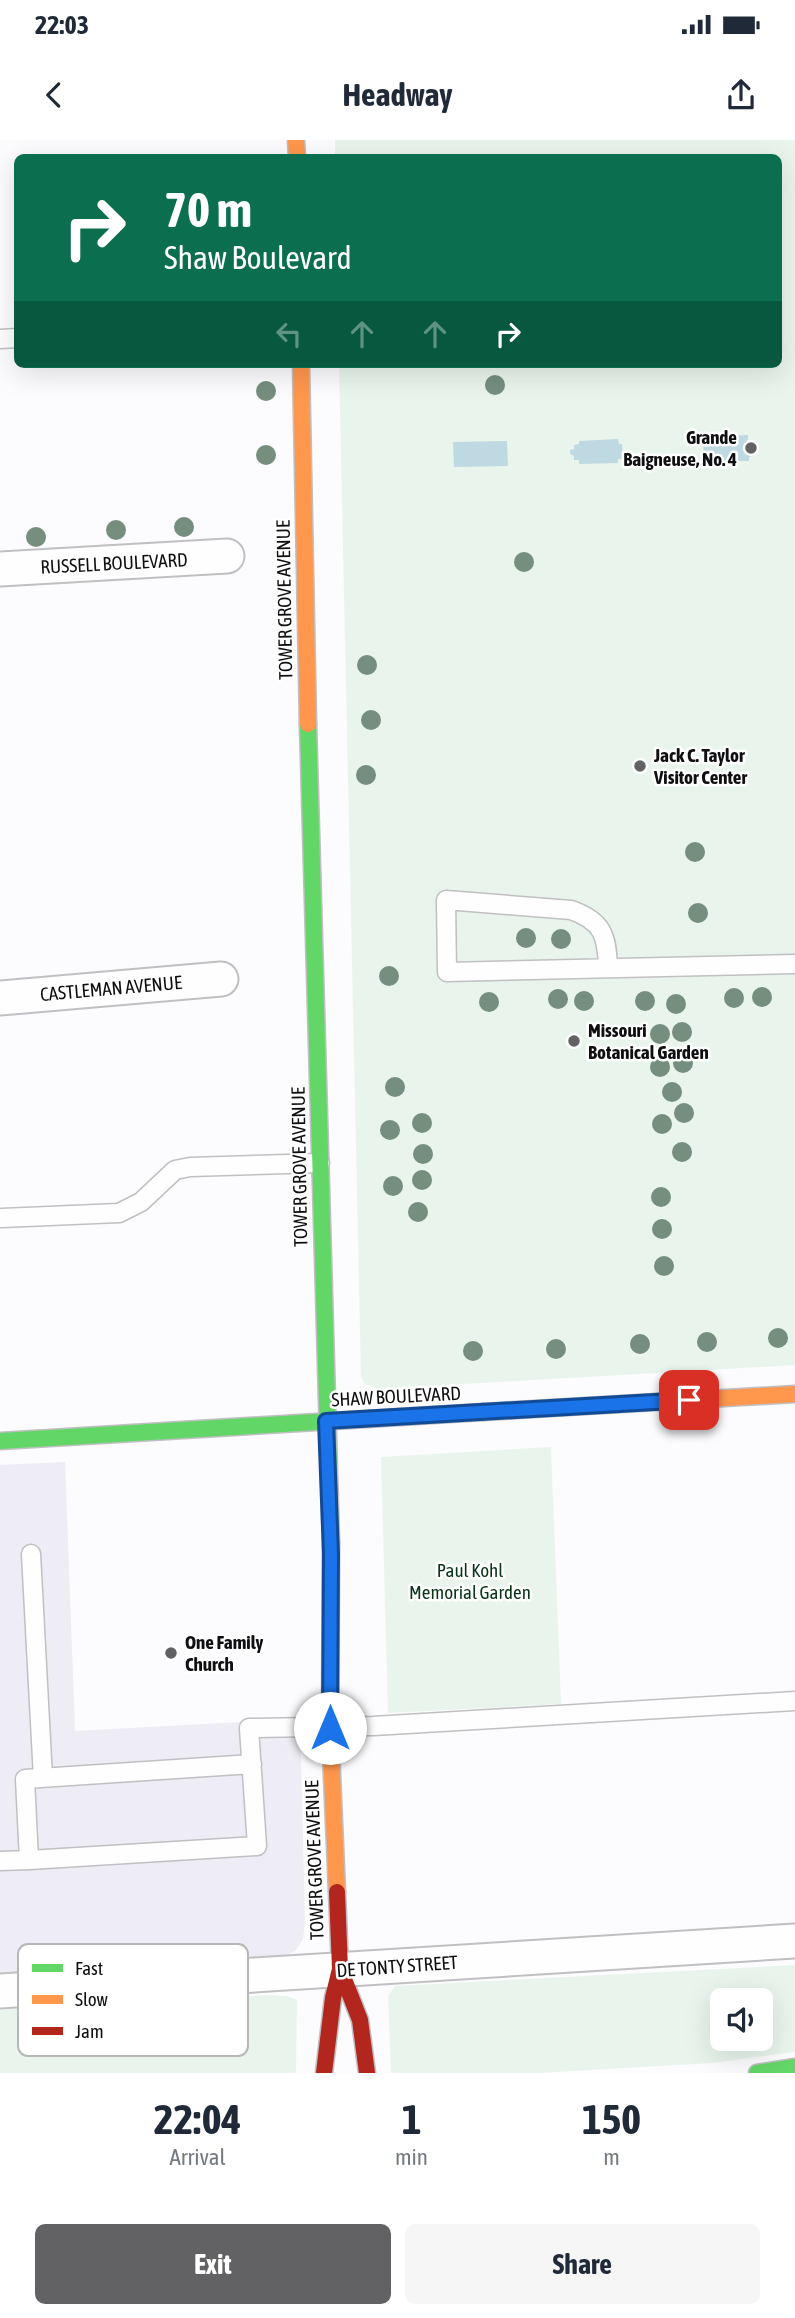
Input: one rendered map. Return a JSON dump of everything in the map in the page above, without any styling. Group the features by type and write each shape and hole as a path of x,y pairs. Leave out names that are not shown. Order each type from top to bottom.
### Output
{"main road":[{"name":"TOWER GROVE AVENUE","path":"300,368 331,1554 330,1728 340,1969 332,1998 324,2073"},
{"name":"SHAW BOULEVARD","path":"0,1441 795,1394"},
{"name":"TOWER GROVE AVENUE","path":"340,1969 359,2011 367,2073"},
{"path":"757,2073 795,2067"}],"street":[{"name":"RUSSELL BOULEVARD","path":"0,569 227,556"},
{"name":"CASTLEMAN AVENUE","path":"0,998 221,979"},
{"name":"DE TONTY STREET","path":"248,1975 795,1941"},
{"name":"DE TONTY STREET","path":"0,1991 18,1990"}],"lane":[{"path":"608,968 604,936 598,924 585,915 571,910 446,900 447,972 795,964"},
{"path":"2,1218 120,1213 141,1202 175,1170 190,1167 320,1164"},
{"path":"31,1554 44,1778"},
{"path":"0,1861 257,1846 250,1728 330,1728 795,1701"},
{"path":"30,1860 25,1779 252,1764"}],"shaded area":[{"path":"65,1462 75,1731 300,1719 305,1922 303,1939 295,1951 278,1959 248,1961 248,1944 18,1944 18,1972 0,1973 0,1465"}],"green space":[{"name":"Missouri Botanical Garden","path":"335,140 795,140 795,1365 377,1389 364,1383 361,1377 339,368 782,368 782,154 335,154"},
{"name":"Paul Kohl Memorial Garden","path":"551,1447 561,1704 388,1713 381,1457"},
{"path":"795,1965 795,2052 712,2063 537,2073 391,2073 388,1996 395,1986"},
{"path":"248,1996 287,1996 297,2000 296,2073 0,2073 0,2010 18,2009 18,2056 248,2056"}],"water":[{"path":"748,435 748,441 752,441 758,448 753,451 749,461 708,461 708,457 704,457 703,441 707,441 707,437"},
{"path":"618,439 619,444 622,444 623,459 618,459 618,463 579,464 579,460 574,460 574,456 570,454 570,450 579,444 579,441"},
{"path":"507,441 508,466 454,467 453,442"}],"traffic: fast":[{"path":"308,724 331,1542"},
{"path":"0,1441 483,1412"},
{"path":"757,2073 795,2067"}],"traffic: slow":[{"path":"296,140 297,154"},
{"path":"301,368 308,724"},
{"path":"483,1412 795,1394"},
{"path":"331,1542 330,1728 337,1892"}],"traffic: jam":[{"path":"324,2073 333,1998 340,1969 337,1892"},
{"path":"340,1969 360,2020 367,2073"}],"place":[{"name":"Grande Baigneuse, No. 4","path":"751,448"},
{"name":"Jack C. Taylor Visitor Center","path":"640,766"},
{"name":"Missouri Botanical Garden","path":"574,1041"},
{"name":"One Family Church","path":"171,1653"}],"route":[{"path":"330,1728 331,1554 326,1421 689,1400"}]}
